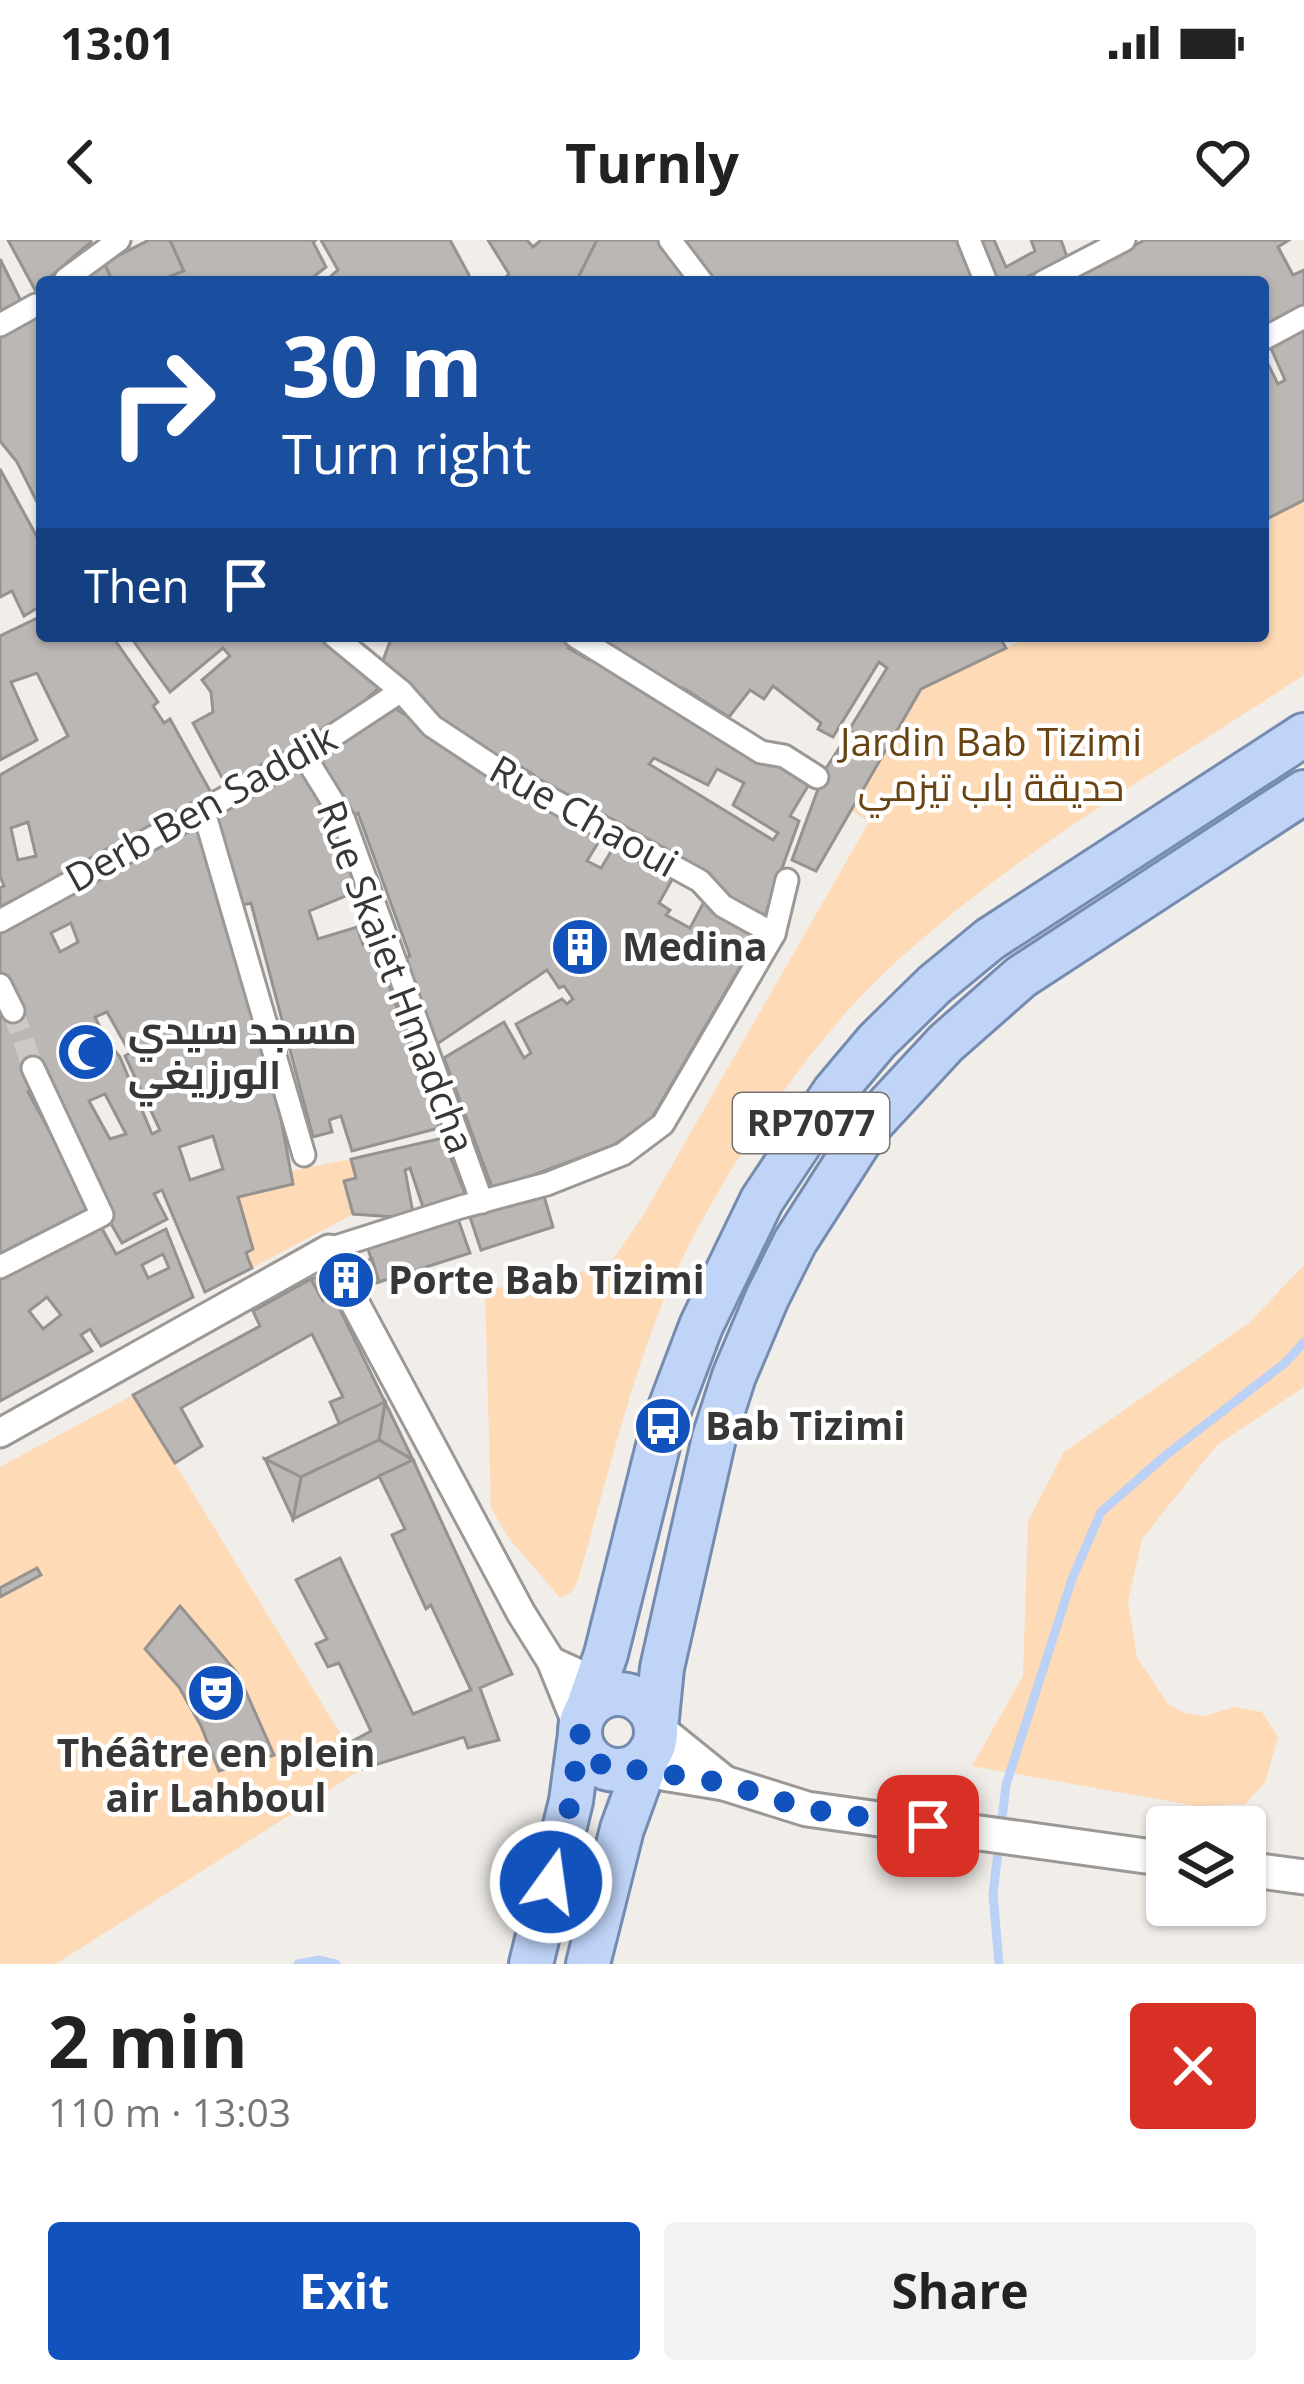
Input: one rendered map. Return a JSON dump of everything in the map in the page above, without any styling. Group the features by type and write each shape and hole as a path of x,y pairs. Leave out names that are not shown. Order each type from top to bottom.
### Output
{"main road":[{"name":"RP7077","path":"531,1964 663,1426 700,1327 762,1200 834,1092 934,986 990,939 1304,735"},
{"name":"RP7077","path":"588,1964 643,1755 713,1438 766,1298 795,1243 870,1125 962,1027 1021,977 1304,792"},
{"path":"646,1704 643,1755 597,1764 582,1745 596,1705 646,1704"}],"street":[{"path":"670,240 697,276"},
{"path":"969,240 984,276"},
{"path":"1055,276 1124,240"},
{"path":"74,276 110,242"},
{"path":"0,325 36,305"},
{"path":"1269,336 1304,317"},
{"path":"585,642 761,752 784,756 817,777"},
{"name":"Rue Chaoui","path":"357,643 432,726 500,771 700,881 723,906 774,934"},
{"name":"Derb Ben Saddik","path":"0,921 304,755 400,691"},
{"name":"Rue Skaiet Hmadcha","path":"304,755 344,820 482,1202"},
{"path":"204,812 304,1155"},
{"path":"0,1433 482,1202 547,1184 622,1154 663,1124 774,934 787,880"},
{"path":"0,985 13,1011"},
{"path":"0,1267 102,1215 33,1068"},
{"path":"339,1270 571,1704 596,1705"},
{"path":"551,1661 596,1705"},
{"path":"643,1755 807,1809 1146,1855"},
{"path":"1266,1872 1304,1877"}],"green space":[{"name":"Jardin Bab Tizimi حديقة باب تيزمي","path":"1304,500 1304,675 1085,816 980,892 881,976 826,1035 748,1143 686,1251 625,1412 578,1580 572,1592 560,1598 508,1537 491,1508 485,1293 521,1280 564,1278 611,1262 644,1214 869,822 851,810 921,689 1019,642 1269,642 1269,518"},
{"path":"351,1159 356,1178 345,1182 353,1214 252,1268 246,1253 253,1248 238,1197 292,1184 291,1171"},
{"path":"1304,1265 1304,1387 1217,1445 1142,1539 1128,1601 1137,1657 1168,1704 1184,1713 1205,1716 1234,1707 1262,1712 1278,1737 1265,1783 1245,1804 1196,1806 972,1766 1023,1676 1028,1521 1064,1452 1249,1323"},
{"path":"133,1395 362,1769 56,1964 0,1964 0,1467"}],"building":[{"path":"8,240 91,240 51,276 36,276 35,290"},
{"path":"149,240 170,240 184,271 172,276 110,276 104,263"},
{"path":"170,240 316,240 326,267 315,276 172,276 184,271"},
{"path":"321,240 450,240 469,275 331,276 338,270"},
{"path":"488,240 527,240 533,247 541,240 597,240 579,276 509,274"},
{"path":"597,240 662,240 689,276 579,276"},
{"path":"680,240 960,240 975,276 707,276"},
{"path":"980,240 994,240 1006,267 1035,251 1031,240 1061,240 1067,257 1029,276 995,276"},
{"path":"1145,240 1289,240 1278,247 1293,275 1304,270 1304,305 1269,324 1269,276 1073,276"},
{"path":"0,259 22,303 0,315"},
{"path":"104,263 110,276 83,276"},
{"path":"36,316 36,500 0,441 0,336"},
{"path":"1304,329 1304,500 1269,518 1269,366 1278,384 1285,380 1270,346"},
{"path":"0,469 36,535 36,609 24,616 12,591 0,597"},
{"path":"36,619 36,642 116,642 158,702 153,706 164,723 170,719 214,798 0,909 4,886 0,876 0,775 68,736 37,673 11,682 37,740 0,760 0,636","holes":["28,822 36,856 18,860 11,828"]},
{"path":"134,642 329,642 380,687 344,719 228,789 193,723 213,712 211,692 202,680 230,656 223,648 170,692"},
{"name":"Medina","path":"390,642 571,642 568,648 589,660 592,655 764,764 778,759 811,781 790,816 799,821 763,921 709,882 711,875 701,869 698,873 531,781 534,775 502,755 497,761 438,722 422,704 425,699 382,663","holes":["654,758 708,785 717,769 744,783 733,805 778,833 773,840 649,764"]},
{"name":"Medina","path":"604,642 1002,642 1006,648 921,689 816,871 792,860 825,770 845,739 867,752 871,744 849,730 887,668 879,662 833,737 818,729 821,723 773,686 764,699 750,690 729,717 683,688 668,685"},
{"name":"Medina","path":"396,709 601,838 587,861 601,868 615,845 674,876 659,903 670,910 666,915 690,928 706,898 757,938 652,1118 614,1145 493,1190 444,1058 504,1022 524,1058 531,1053 516,1024 562,999 567,1004 573,999 547,970 437,1044 403,959 410,956 358,813 352,817 315,758"},
{"path":"300,768 336,825 358,891 309,911 318,939 357,927 363,945 374,942 439,1128 352,1151 341,1116 329,1120 332,1132 313,1137 251,903 239,906 214,818"},
{"path":"202,825 279,1108 293,1184 238,1197 253,1249 246,1253 252,1268 205,1292 162,1190 154,1194 167,1219 122,1243 36,1088 28,1092 95,1213 0,1259 0,998 20,1009 0,972 0,932","holes":["71,923 78,942 60,952 51,933","107,1012 130,1053 125,1056 160,1130 152,1134 120,1057 95,1017","105,1094 126,1134 110,1139 89,1101","213,1136 223,1169 190,1180 179,1147"]},
{"path":"443,1138 466,1196 424,1210 410,1168 405,1170 413,1213 395,1217 353,1214 344,1181 356,1178 351,1159"},
{"path":"544,1196 553,1227 481,1250 470,1217"},
{"path":"458,1219 470,1253 379,1282 367,1246"},
{"path":"99,1223 116,1254 166,1229 193,1297 101,1346 90,1329 81,1335 92,1351 0,1401 0,1277","holes":["163,1254 169,1268 148,1278 142,1265","47,1297 61,1315 43,1329 29,1311"]},
{"name":"Porte Bab Tizimi","path":"372,1259 379,1282 323,1301 311,1279"},
{"path":"311,1279 323,1301 334,1297 385,1402 340,1425 330,1402 343,1397 312,1334 181,1408 202,1446 175,1463 133,1395 260,1326 253,1311"},
{"path":"385,1402 413,1460 379,1440"},
{"path":"385,1402 379,1440 301,1477 265,1459"},
{"path":"379,1440 413,1460 293,1519 301,1477"},
{"path":"265,1459 301,1477 293,1519"},
{"path":"413,1460 512,1674 480,1688 499,1740 468,1748 464,1737 362,1769 347,1744 371,1731 339,1663 328,1667 316,1644 327,1639 296,1580 340,1558 413,1714 471,1690 392,1535 405,1529 379,1476"},
{"path":"37,1568 41,1575 0,1597 0,1588"},
{"name":"Théâtre en plein air Lahboul","path":"180,1606 238,1674 274,1755 219,1771 179,1687 145,1649"}],"waterway":[{"path":"1001,1827 1006,1785 1072,1579 1101,1512 1285,1363 1304,1342"},
{"path":"999,1844 993,1894 999,1964"},
{"path":"298,1964 320,1960 336,1964"}],"tunnel":[{"path":"13,1011 33,1068"}],"place":[{"name":"Medina","path":"580,947"},
{"name":"مسجد سيدي الورزيغي","path":"86,1052"},
{"name":"Porte Bab Tizimi","path":"346,1280"},
{"name":"Bab Tizimi","path":"663,1426"},
{"name":"Théâtre en plein air Lahboul","path":"216,1693"}],"route":[{"path":"551,1882 571,1801 580,1734 589,1756 608,1769 724,1783 807,1809 928,1826"}]}
